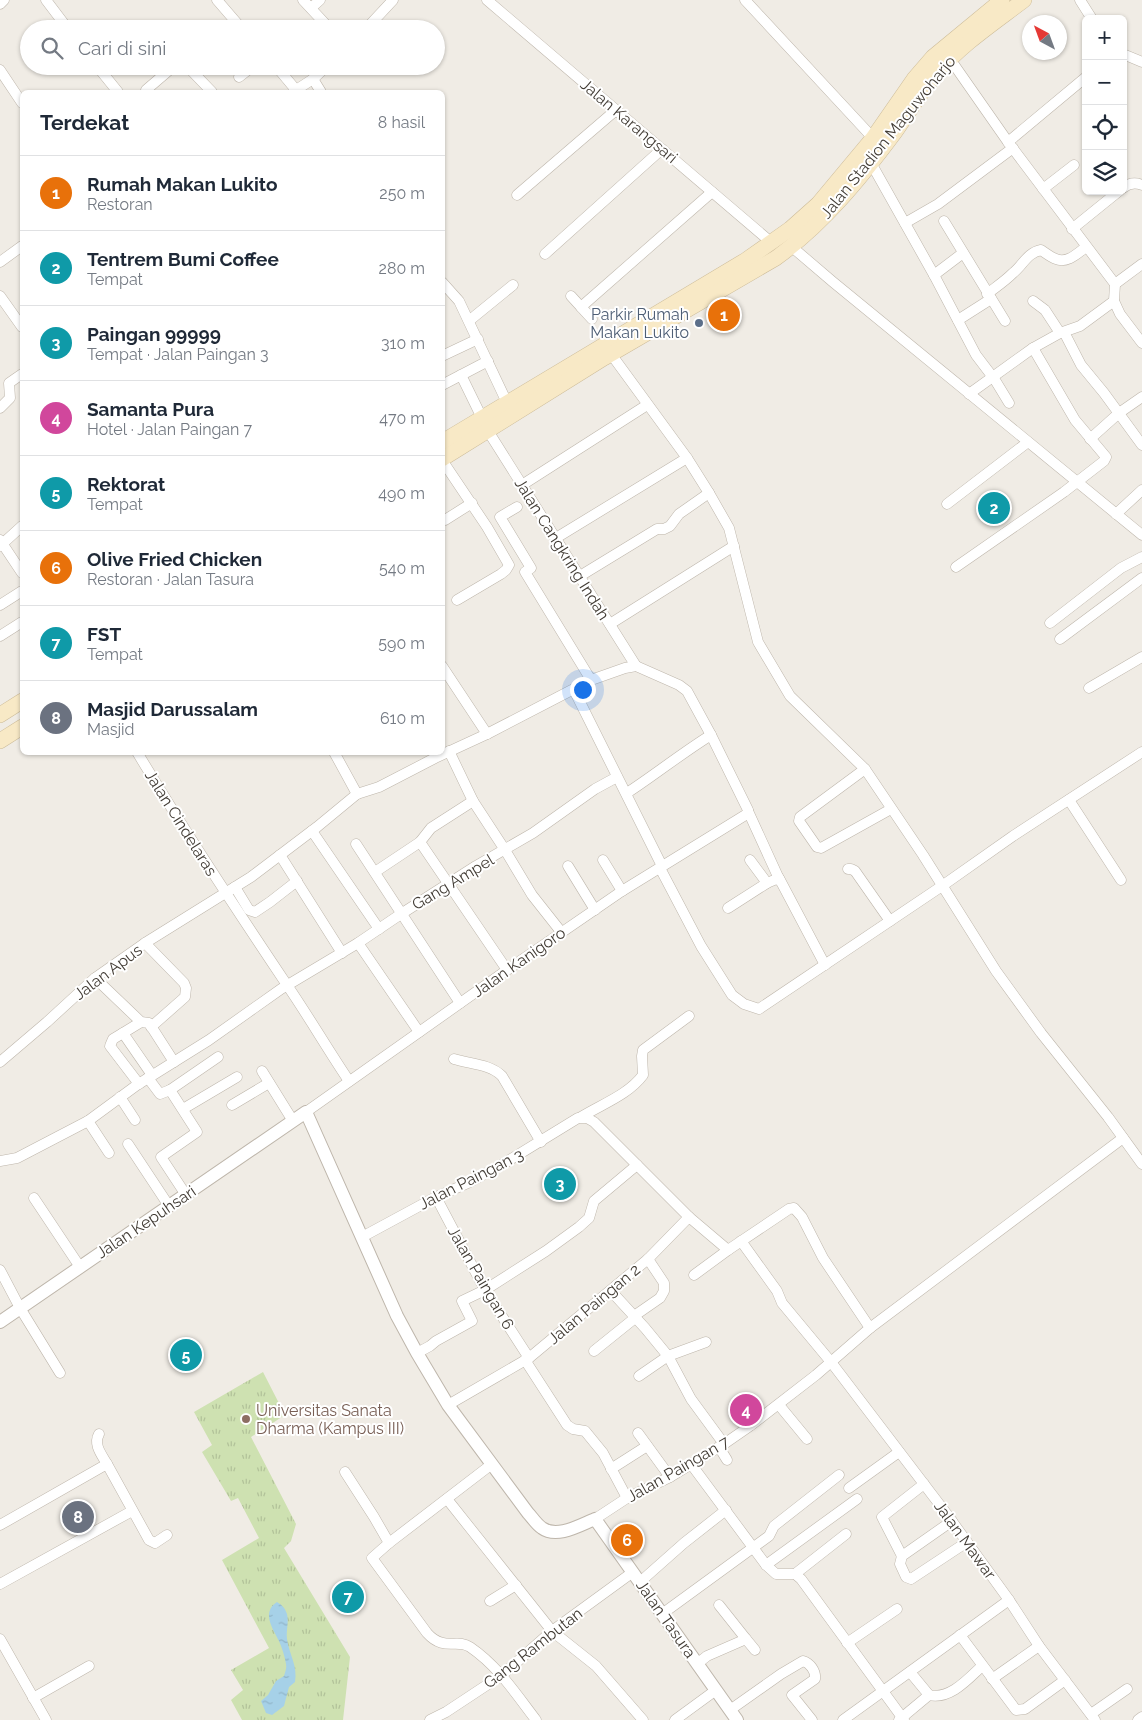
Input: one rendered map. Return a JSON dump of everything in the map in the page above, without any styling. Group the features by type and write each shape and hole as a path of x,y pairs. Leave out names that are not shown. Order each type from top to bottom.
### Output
{"main road":[{"name":"Jalan Stadion Maguwoharjo","path":"445,441 485,424 735,274 776,258 792,247 823,209 914,79 933,57 1002,0"},
{"name":"Jalan Stadion Maguwoharjo","path":"510,409 611,354 735,274 790,229 823,209 871,163 936,74 950,59 1024,0"},
{"name":"Jalan Stadion Maguwoharjo","path":"445,457 485,424"},
{"path":"0,715 20,702"},
{"path":"0,741 20,728"}],"street":[{"path":"0,4 4,0"},
{"path":"46,0 61,20"},
{"path":"217,0 234,20"},
{"path":"303,0 322,20"},
{"path":"311,8 320,0"},
{"path":"374,20 393,0"},
{"name":"Jalan Karangsari","path":"487,0 772,243"},
{"path":"744,0 873,138"},
{"path":"1080,0 1089,15"},
{"path":"1127,56 1142,62"},
{"path":"950,59 1010,145 1115,284 1114,302 1120,314 1140,336"},
{"path":"0,70 20,100"},
{"path":"106,75 117,90"},
{"path":"146,90 164,75"},
{"path":"196,75 210,90"},
{"path":"283,75 294,90"},
{"path":"296,90 317,75"},
{"path":"313,79 320,90"},
{"path":"905,223 938,204 1010,145 1082,81"},
{"path":"517,195 616,110"},
{"path":"545,254 662,149"},
{"path":"871,163 934,274 976,355 1009,403"},
{"path":"1043,189 1074,165"},
{"path":"1127,186 1131,183 1142,185"},
{"path":"581,307 712,192"},
{"path":"1072,229 1114,195"},
{"path":"944,221 1006,321"},
{"path":"0,262 20,247"},
{"path":"792,247 1142,535"},
{"path":"958,320 989,296 1014,273 1027,257 1036,251 1041,250 1059,261 1066,260 1086,247"},
{"path":"934,274 963,253"},
{"path":"1115,284 1142,264"},
{"path":"445,285 459,301 470,320 510,409"},
{"path":"470,320 513,285"},
{"path":"0,296 20,324"},
{"path":"571,296 592,319"},
{"path":"1033,301 1045,310 1062,333 1081,365 1142,445"},
{"path":"969,394 1033,348 1080,326 1114,302"},
{"path":"445,355 478,339"},
{"path":"956,566 1078,482 1104,461 1106,457 1075,420 1033,348"},
{"path":"611,354 687,458 729,528 758,642 790,696 866,769 923,855 996,972 1142,1164"},
{"path":"445,383 488,360"},
{"path":"0,408 10,398 9,383 20,375"},
{"name":"Jalan Cangkring Indah","path":"461,375 485,424 636,666"},
{"path":"1090,439 1119,413 1142,397"},
{"path":"522,485 647,405"},
{"path":"947,504 1028,442"},
{"path":"556,538 687,458"},
{"path":"445,464 472,503 509,565 506,570 457,600"},
{"path":"1116,514 1142,490"},
{"path":"580,576 657,529 664,529 670,526 679,514 709,493"},
{"path":"445,520 472,503"},
{"path":"487,527 517,508"},
{"path":"500,517 531,568 526,572 591,680"},
{"path":"20,528 1,544 20,568"},
{"path":"610,624 734,546"},
{"path":"1050,623 1121,568 1142,557"},
{"path":"1060,639 1142,578"},
{"path":"0,605 20,592"},
{"path":"0,636 20,623"},
{"path":"1089,688 1142,657"},
{"path":"445,752 487,734 591,680 625,668 636,666 683,688 690,696 712,735 780,881 825,965"},
{"path":"445,671 487,734"},
{"path":"574,690 617,777 627,793 661,867 701,946 732,995 744,1004 755,1008 763,1007 1013,836 1142,752"},
{"path":"627,793 661,771 684,752 712,735"},
{"path":"449,751 474,801 506,850 532,895 562,933"},
{"name":"Jalan Cindelaras","path":"139,755 225,894 288,986 349,1081"},
{"path":"336,755 357,794 379,787 433,755"},
{"path":"866,769 800,817 799,821 817,847 821,848 892,809"},
{"name":"Gang Ampel","path":"0,1161 17,1158 88,1121 139,1084 288,986 449,884 533,834 595,790 617,777"},
{"name":"Jalan Apus","path":"0,1062 95,978 145,943 252,877 357,794"},
{"path":"1068,800 1121,880"},
{"path":"374,872 420,842 431,828 474,801"},
{"name":"Jalan Kanigoro","path":"292,1121 622,891 747,814 748,811"},
{"path":"312,831 379,929"},
{"path":"420,842 507,970"},
{"path":"356,844 460,1003"},
{"path":"280,855 342,953"},
{"path":"603,860 622,891"},
{"path":"750,860 767,883"},
{"path":"568,866 595,910"},
{"path":"848,869 851,868 855,871 890,921"},
{"path":"728,908 767,883 777,878 780,881"},
{"path":"235,887 250,910 255,912 297,881"},
{"path":"145,943 181,980 186,988 185,997 151,1027"},
{"path":"358,943 419,1032"},
{"path":"95,978 141,1022 149,1023 174,1062"},
{"name":"Jalan Paingan 3","path":"362,1237 436,1197 468,1183 541,1142 580,1117 617,1098 638,1083 643,1075 643,1050 688,1016"},
{"path":"139,1084 110,1046 113,1039 141,1022"},
{"path":"123,1033 160,1094 170,1090 218,1056"},
{"path":"454,1059 497,1071 502,1076 541,1142"},
{"path":"262,1071 292,1121"},
{"path":"183,1109 237,1077"},
{"path":"232,1105 269,1083"},
{"path":"170,1090 197,1132 161,1157 186,1194"},
{"path":"120,1098 135,1120"},
{"path":"306,1112 397,1316 448,1405 541,1528 559,1532 595,1518"},
{"path":"580,1117 594,1122 688,1217 728,1250"},
{"path":"88,1121 109,1153"},
{"name":"Jalan Kepuhsari","path":"0,1322 292,1121"},
{"name":"Jalan Paingan 7","path":"595,1518 627,1498 670,1477 722,1445 779,1405 870,1328 1123,1138"},
{"path":"128,1144 169,1206"},
{"path":"417,1353 473,1320 462,1302 486,1290 546,1251 589,1218 594,1201 637,1165"},
{"name":"Jalan Paingan 6","path":"436,1197 486,1290 567,1425 573,1429 587,1432 603,1453 627,1498"},
{"path":"34,1198 80,1267"},
{"path":"694,1275 741,1241 789,1209 794,1208 802,1216 823,1258 870,1328"},
{"name":"Jalan Paingan 2","path":"448,1405 527,1359 648,1259 688,1217"},
{"name":"Jalan Mawar","path":"741,1241 777,1292 782,1303 831,1362 952,1521 1009,1600 1039,1646 1093,1717"},
{"path":"594,1351 660,1298 664,1291 664,1283 648,1259"},
{"path":"0,1270 20,1308 60,1373"},
{"path":"611,1291 668,1356 691,1399 722,1445 727,1460"},
{"path":"639,1376 668,1356 706,1342"},
{"path":"779,1405 807,1439"},
{"path":"638,1433 670,1477"},
{"path":"99,1434 96,1440 97,1446 147,1537 154,1543 168,1535"},
{"path":"611,1469 647,1446"},
{"path":"849,1488 899,1452"},
{"path":"0,1525 107,1464"},
{"path":"492,1464 388,1543 372,1558 427,1633 436,1641 448,1645 460,1644 469,1647 502,1675 536,1720"},
{"path":"691,1464 766,1565 776,1574 795,1574 846,1534"},
{"path":"345,1472 388,1543"},
{"path":"662,1614 771,1534 774,1526 839,1475"},
{"path":"902,1556 882,1517 924,1484"},
{"path":"447,1499 552,1631 596,1666 643,1720"},
{"path":"766,1565 857,1499"},
{"name":"Gang Rambutan","path":"430,1720 447,1716 502,1675 552,1631 636,1577 726,1510"},
{"path":"0,1584 132,1511"},
{"name":"Jalan Tasura","path":"595,1518 733,1715"},
{"path":"952,1521 902,1556 900,1564 903,1573 911,1579 967,1542"},
{"path":"795,1574 800,1578 848,1643 902,1719 929,1695"},
{"path":"490,1601 516,1586"},
{"path":"843,1720 1009,1600"},
{"path":"719,1604 755,1650"},
{"path":"848,1643 897,1609"},
{"path":"960,1635 1014,1709 1025,1709 1066,1680"},
{"path":"0,1639 46,1720"},
{"path":"697,1664 707,1656 746,1639"},
{"path":"992,1679 1039,1646"},
{"path":"733,1715 803,1661 808,1664 815,1674 815,1679 792,1695 812,1720"},
{"path":"34,1698 89,1666"},
{"path":"910,1672 929,1695 938,1697 948,1694 982,1666"},
{"path":"1093,1717 1127,1689"},
{"path":"675,1720 716,1690"},
{"path":"1138,1720 1142,1717"}],"green space":[{"path":"263,1372 285,1415 251,1437 296,1524 291,1541 284,1548 350,1657 343,1720 242,1720 231,1700 243,1690 231,1670 269,1648 222,1560 259,1538 238,1498 231,1501 202,1452 212,1445 194,1412"}],"water":[{"path":"277,1602 287,1614 287,1639 296,1676 295,1682 289,1687 284,1706 272,1715 266,1713 261,1701 268,1695 276,1681 284,1676 286,1667 285,1658 269,1616 272,1606"}],"place":[{"name":"Rumah Makan Lukito","path":"724,315"},
{"name":"Parkir Rumah Makan Lukito","path":"699,323"},
{"name":"Tentrem Bumi Coffee","path":"994,508"},
{"name":"Paingan 99999","path":"560,1184"},
{"name":"Rektorat","path":"186,1355"},
{"name":"Samanta Pura","path":"746,1410"},
{"name":"Universitas Sanata Dharma (Kampus III)","path":"246,1419"},
{"name":"Masjid Darussalam","path":"78,1517"},
{"name":"Olive Fried Chicken","path":"627,1540"},
{"name":"FST","path":"348,1597"}]}
